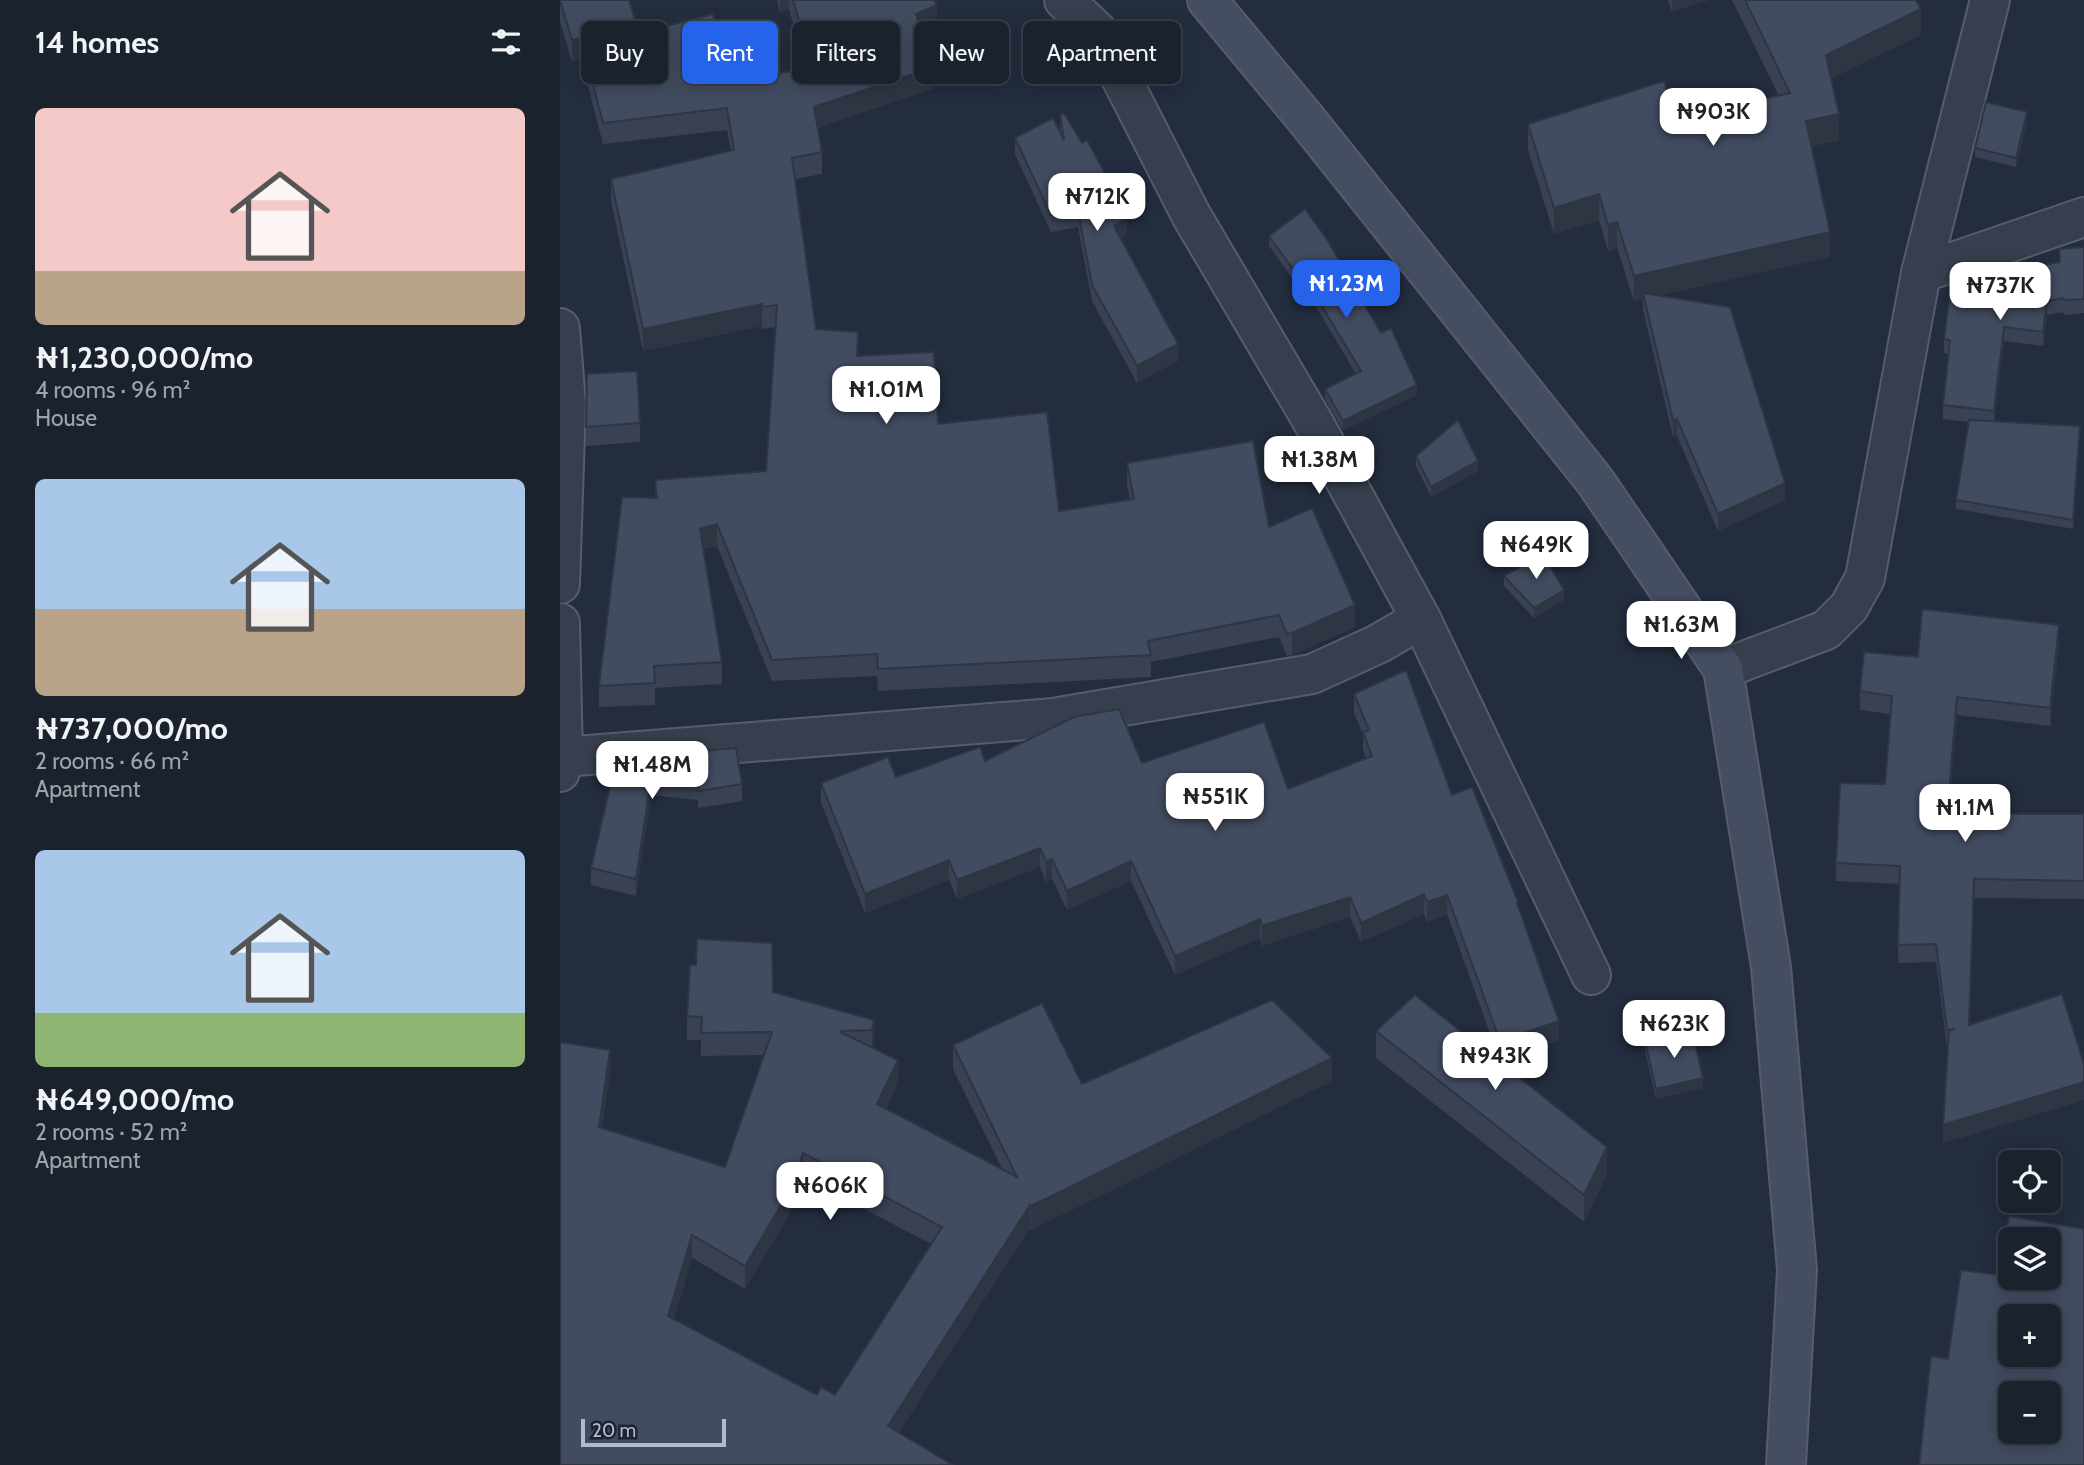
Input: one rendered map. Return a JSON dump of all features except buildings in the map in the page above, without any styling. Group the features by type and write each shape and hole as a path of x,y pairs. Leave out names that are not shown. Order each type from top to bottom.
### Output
{"street":[{"path":"1064,0 1097,30 1191,215 1316,427 1421,619 1591,975"},
{"path":"1207,0 1306,119 1595,481 1723,669 1771,967 1796,1256 1786,1465"},
{"path":"1723,669 1826,630 1849,607 1865,578 1921,273 1990,0"},
{"path":"1921,273 2084,217"},
{"path":"560,328 563,404 560,584"},
{"path":"560,623 562,765 1053,718 1312,674 1378,644 1421,619"}]}
